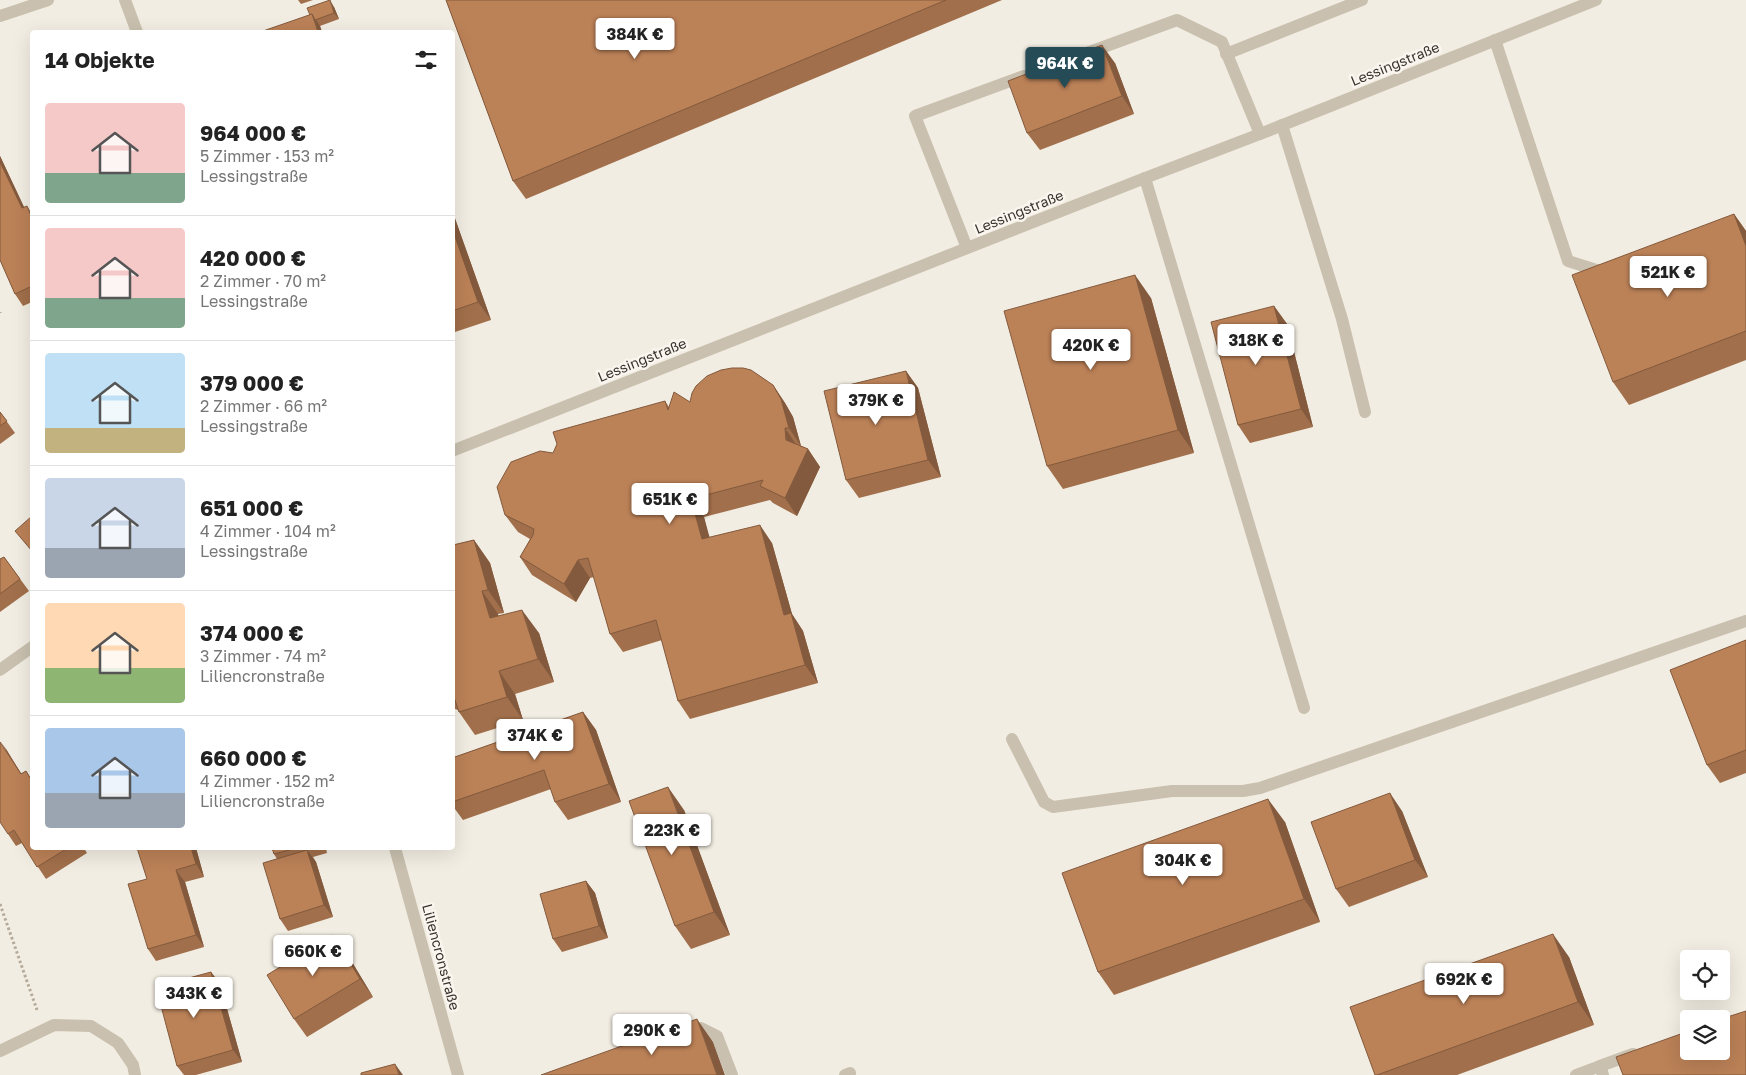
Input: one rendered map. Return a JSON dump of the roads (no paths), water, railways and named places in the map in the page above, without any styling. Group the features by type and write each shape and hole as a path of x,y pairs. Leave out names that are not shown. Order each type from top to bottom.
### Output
{"street":[{"path":"0,16 48,0"},
{"path":"126,0 136,30"},
{"path":"1226,54 1362,0"},
{"name":"Lessingstraße","path":"455,450 1596,0"},
{"path":"1074,58 1177,20 1222,42 1260,134"},
{"path":"1495,40 1568,261 1606,273 1615,270"},
{"path":"966,248 916,116 1037,71"},
{"path":"1282,125 1342,319 1364,412"},
{"path":"1145,178 1304,708"},
{"path":"1012,739 1044,802 1052,807 1172,791 1243,791 1260,788 1746,621"},
{"path":"0,670 30,648"},
{"name":"Liliencronstraße","path":"396,850 458,1075"},
{"path":"0,1051 54,1025 91,1026 118,1043 133,1065 136,1075"},
{"path":"674,1038 701,1028 717,1036 732,1075"},
{"path":"1576,1075 1602,1071 1644,1050"}]}
